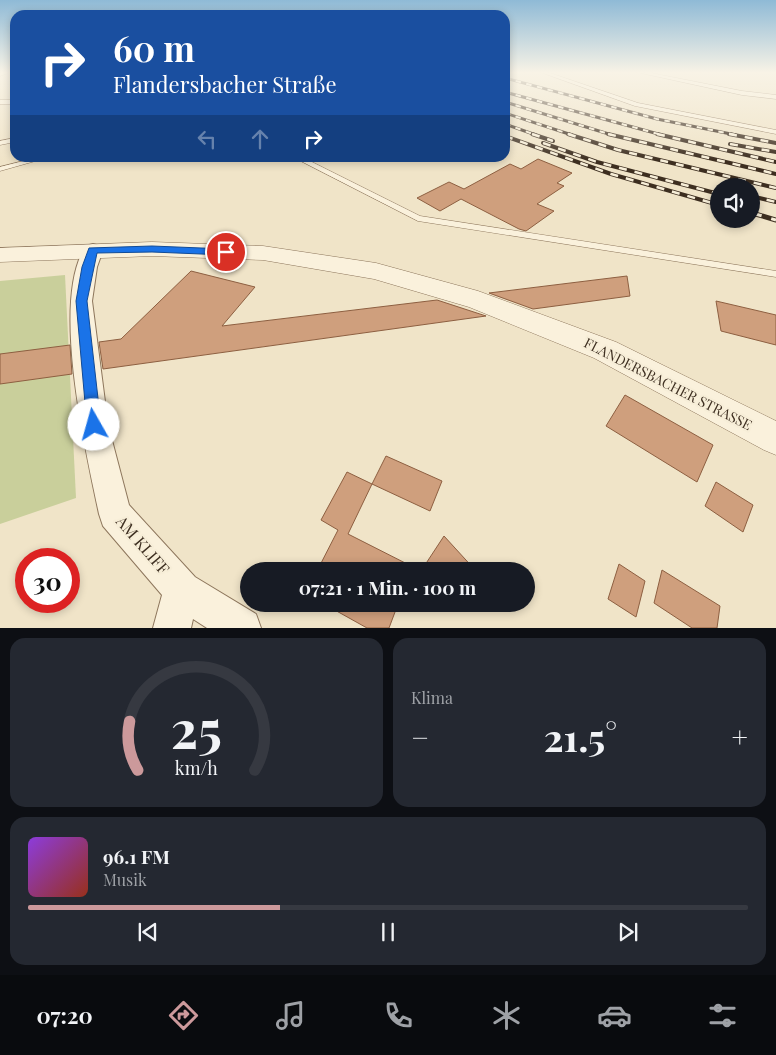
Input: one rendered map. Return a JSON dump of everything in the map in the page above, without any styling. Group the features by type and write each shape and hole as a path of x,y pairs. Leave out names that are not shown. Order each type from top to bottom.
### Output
{"street":[{"name":"FLANDERSBACHER STRASSE","path":"0,255 152,249 263,253 395,276 478,300 605,350 776,438"},
{"name":"AM KLIFF","path":"93,250 87,267 81,301 94,425 115,514 182,590 242,628"},
{"path":"172,628 182,590"}],"lane":[{"path":"629,102 776,132"},
{"path":"0,169 27,162"},
{"path":"308,162 418,218 776,274"}],"green space":[{"path":"65,275 76,498 0,524 0,281"}],"building":[{"path":"538,159 572,173 557,183 564,186 537,204 554,211 526,231 461,199 440,211 417,198 449,182 464,189 510,164 521,169"},
{"path":"191,271 255,287 222,326 437,300 486,316 103,369 99,342 121,339"},
{"path":"627,276 630,296 533,309 489,293"},
{"path":"716,301 776,315 776,345 721,331"},
{"path":"70,345 72,374 0,384 0,354"},
{"path":"625,395 713,445 697,482 606,426"},
{"path":"386,456 442,481 430,511 372,484"},
{"path":"347,472 372,484 348,534 403,562 322,562 338,530 321,520"},
{"path":"716,482 753,505 743,532 705,506"},
{"path":"444,536 468,562 427,562"},
{"path":"619,564 645,581 636,617 608,599"},
{"path":"662,570 720,606 717,628 692,628 654,603"},
{"path":"338,612 395,612 389,628 367,628"}],"railway":[{"path":"543,102 662,135"},
{"path":"595,102 657,119 736,135"},
{"path":"510,104 611,135"},
{"path":"510,115 572,135"},
{"path":"510,126 536,135"},
{"path":"532,134 553,141"},
{"path":"568,134 618,150 776,188"},
{"path":"657,134 776,162"},
{"path":"729,134 776,143"},
{"path":"611,135 776,174"},
{"path":"510,138 611,174 710,202"},
{"path":"543,143 597,162 710,192"},
{"path":"730,144 776,152"},
{"path":"760,198 776,202"},
{"path":"760,215 776,220"}],"route":[{"path":"94,425 81,301 87,267 93,250 152,249 226,252"}]}
